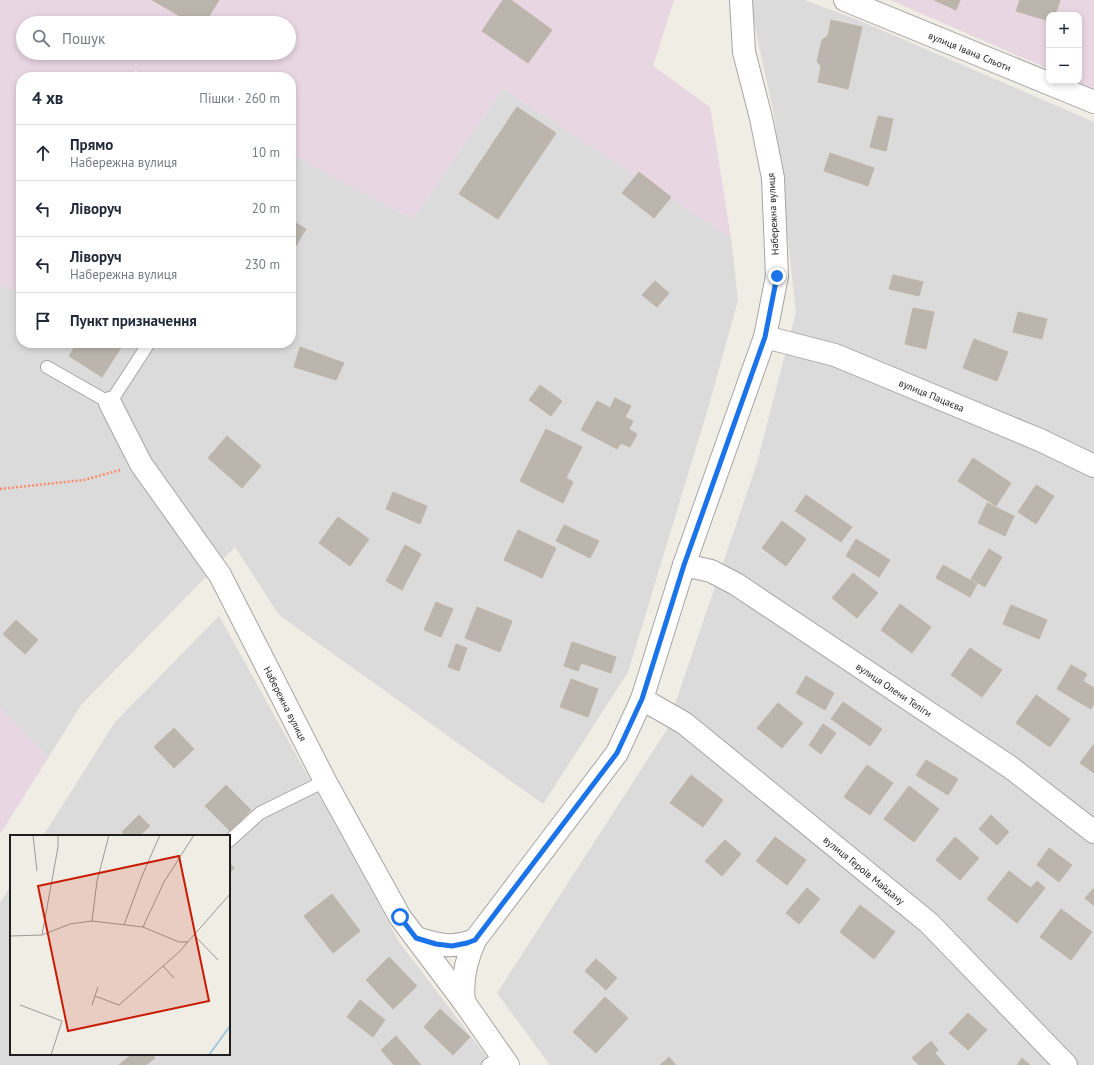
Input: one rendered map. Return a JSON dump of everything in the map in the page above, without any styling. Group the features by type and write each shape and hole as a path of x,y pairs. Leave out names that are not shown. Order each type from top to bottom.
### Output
{"street":[{"name":"Набережна вулиця","path":"464,1002 462,988 463,974 468,956 475,940 617,753 642,699 684,565 765,337 777,276 773,178 761,118 744,52 741,0"},
{"name":"вулиця Івана Сльоти","path":"846,0 1094,102"},
{"name":"вулиця Пацаєва","path":"765,337 835,355 1040,440 1094,466"},
{"name":"Набережна вулиця","path":"110,403 141,464 220,575 325,781 400,917 464,1002 499,1062"},
{"name":"вулиця Олени Теліги","path":"684,565 710,571 736,584 1010,767 1094,832"},
{"name":"вулиця Героїв Майдану","path":"642,699 684,724 929,923 1066,1065"},
{"path":"416,938 444,946 460,945 475,940"}],"lane":[{"path":"47,367 110,403 146,348"},
{"path":"230,840 260,813 325,781"}],"path":[{"path":"0,489 84,480 141,464"}],"shaded area":[{"path":"0,0 674,0 653,66 710,107 731,238 503,89 413,219 296,157 296,72 139,72 135,70 134,72 16,72 15,290 0,284"},
{"path":"749,0 804,0 856,19 1094,122 1094,1065 550,1065 497,993 666,731 757,463 796,312 774,114"},
{"path":"890,0 1094,0 1094,89 1082,83 1082,12 1046,12 1046,68"},
{"path":"503,89 731,238 738,300 709,405 628,672 543,804 279,615 235,547 81,705 48,758 0,707 0,284 15,290 16,288 16,348 296,348 296,157 413,219"},
{"path":"219,616 399,942 493,1065 0,1065 0,903 10,888 10,1055 230,1055 230,835 44,835 115,722"},
{"path":"0,707 48,758 0,834"}],"building":[{"path":"152,0 219,0 209,16 180,16"},
{"path":"503,0 511,0 552,30 528,63 482,31"},
{"path":"934,0 960,0 956,10"},
{"path":"1020,0 1060,0 1056,12 1046,12 1046,20 1016,11"},
{"path":"831,20 862,27 848,89 818,82 821,67 817,61 822,40 828,36"},
{"path":"517,107 556,133 498,219 459,194"},
{"path":"878,116 893,119 886,151 870,147"},
{"path":"830,153 874,168 868,186 824,171"},
{"path":"639,172 671,197 654,218 622,193"},
{"path":"296,223 306,229 296,246"},
{"path":"893,275 923,282 919,296 889,289"},
{"path":"655,281 669,293 657,307 642,295"},
{"path":"913,308 934,312 926,349 905,344"},
{"path":"1018,312 1047,319 1042,339 1013,332"},
{"path":"974,339 1008,352 997,381 963,368"},
{"path":"300,347 344,363 336,380 294,367"},
{"path":"74,348 121,348 102,377 69,356"},
{"path":"540,385 562,401 551,416 529,400"},
{"path":"615,398 631,406 625,417 633,421 629,429 637,434 630,447 621,443 617,449 581,430 597,401 610,408"},
{"path":"546,429 582,447 566,478 573,482 563,503 520,481"},
{"path":"227,436 261,466 242,488 208,458"},
{"path":"973,458 1011,483 996,506 958,481"},
{"path":"1036,485 1054,496 1036,524 1018,512"},
{"path":"393,492 427,506 420,524 386,509"},
{"path":"806,495 852,527 841,542 795,511"},
{"path":"987,503 1014,516 1005,536 978,523"},
{"path":"338,517 369,539 350,566 319,543"},
{"path":"782,521 806,539 786,566 762,548"},
{"path":"564,525 599,541 590,558 556,541"},
{"path":"518,530 556,548 542,578 504,560"},
{"path":"856,539 890,560 879,577 846,556"},
{"path":"405,545 421,554 402,590 386,581"},
{"path":"989,549 1002,557 985,587 971,579"},
{"path":"943,565 977,584 970,597 936,578"},
{"path":"853,573 878,593 857,618 832,598"},
{"path":"436,602 453,609 441,637 424,630"},
{"path":"900,604 931,627 912,653 881,630"},
{"path":"1011,605 1047,620 1039,639 1003,624"},
{"path":"477,607 512,621 500,652 465,638"},
{"path":"16,620 38,640 25,654 3,634"},
{"path":"572,642 616,657 611,673 581,663 578,671 564,666"},
{"path":"456,644 467,648 459,671 448,667"},
{"path":"970,648 1002,670 982,697 951,675"},
{"path":"1071,665 1087,674 1083,681 1094,688 1094,703 1091,709 1057,689"},
{"path":"806,676 834,693 825,710 796,693"},
{"path":"571,679 598,689 588,717 560,707"},
{"path":"1036,695 1070,719 1050,747 1016,723"},
{"path":"843,702 882,729 870,746 831,719"},
{"path":"778,703 803,723 782,748 757,728"},
{"path":"823,724 836,733 821,754 809,745"},
{"path":"174,728 194,749 174,768 154,747"},
{"path":"1094,744 1094,773 1080,763"},
{"path":"926,760 958,779 948,795 916,775"},
{"path":"867,765 893,783 870,815 844,797"},
{"path":"691,775 723,800 703,827 670,803"},
{"path":"226,785 251,810 230,831 205,806"},
{"path":"909,786 939,809 914,842 884,819"},
{"path":"139,815 150,826 140,835 125,835 122,832"},
{"path":"991,815 1009,832 997,845 979,829"},
{"path":"775,837 806,860 787,885 756,861"},
{"path":"955,837 979,858 960,880 936,860"},
{"path":"725,840 741,854 722,876 705,861"},
{"path":"1049,848 1072,865 1059,882 1037,865"},
{"path":"230,864 234,868 230,873"},
{"path":"1009,871 1031,888 1037,881 1045,888 1017,923 987,899"},
{"path":"807,888 820,899 799,924 786,913"},
{"path":"1094,888 1094,906 1085,898"},
{"path":"332,894 360,931 333,953 304,916"},
{"path":"860,905 895,932 874,959 840,932"},
{"path":"1061,909 1092,932 1071,960 1040,937"},
{"path":"389,957 417,986 393,1009 366,980"},
{"path":"596,959 617,978 606,990 585,971"},
{"path":"605,997 628,1018 596,1053 573,1032"},
{"path":"360,1000 385,1020 373,1037 347,1017"},
{"path":"440,1009 470,1037 453,1055 424,1027"},
{"path":"968,1013 987,1030 968,1050 949,1033"},
{"path":"396,1036 421,1065 394,1065 381,1050"},
{"path":"931,1041 938,1050 935,1053 945,1065 919,1065 912,1058"},
{"path":"131,1055 152,1055 155,1058 146,1065 119,1065"},
{"path":"669,1057 676,1065 660,1065"},
{"path":"1022,1058 1030,1065 1017,1065"}],"route":[{"path":"400,917 416,938 444,946 460,945 475,940 617,753 642,699 684,565 765,337 777,276"}]}
